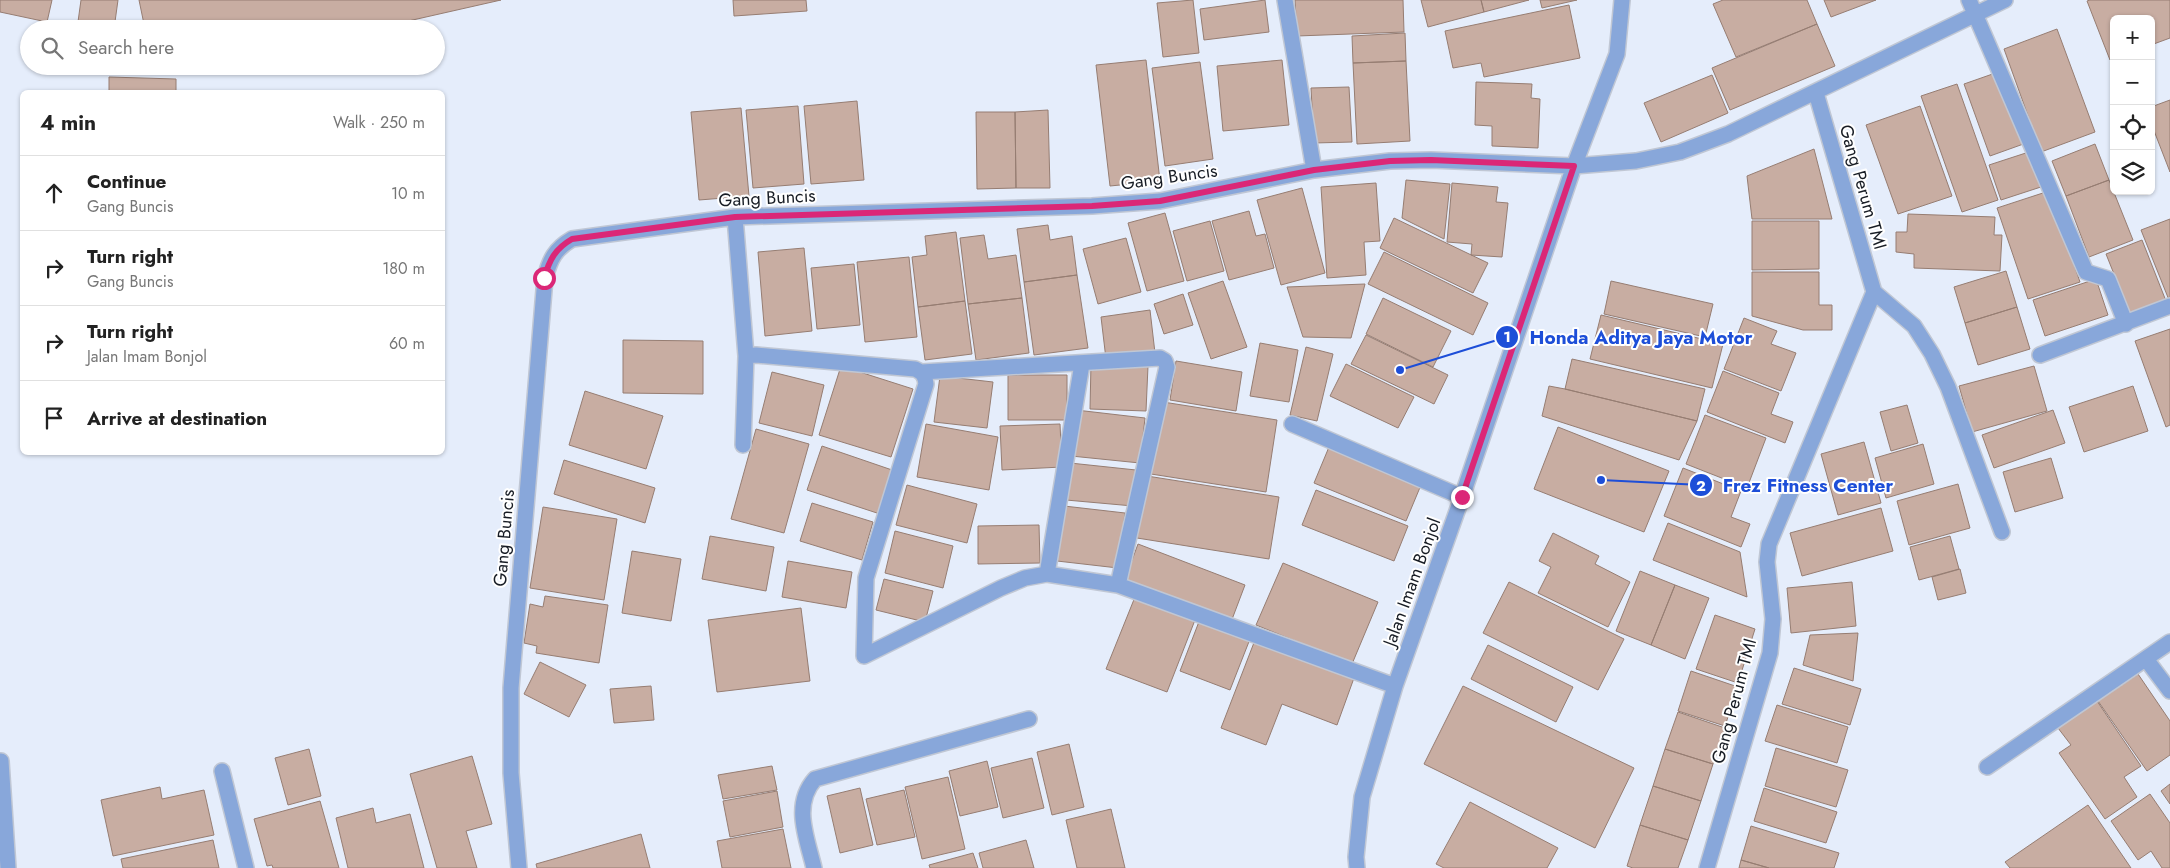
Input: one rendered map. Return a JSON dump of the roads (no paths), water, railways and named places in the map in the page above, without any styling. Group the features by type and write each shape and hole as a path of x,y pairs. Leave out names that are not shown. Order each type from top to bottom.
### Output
{"street":[{"path":"1285,0 1314,170"},
{"name":"Jalan Imam Bonjol","path":"1357,868 1356,857 1362,798 1395,686 1462,497 1574,166 1617,54 1622,0"},
{"path":"1969,0 2086,272 2108,279 2126,324"},
{"name":"Gang Buncis","path":"519,868 511,773 511,688 544,278 550,260 559,246 572,239 735,217 1082,206 1160,201 1314,170 1390,161 1431,160 1574,166 1636,161 1680,152 1728,134 2005,0"},
{"name":"Gang Perum TMI","path":"1707,868 1770,653 1773,620 1767,562 1769,544 1874,292 1816,93"},
{"path":"735,217 746,356 743,445"},
{"path":"1874,292 1914,326 1932,354 1948,387 2002,532"},
{"path":"2040,355 2170,306"},
{"path":"746,356 756,355 915,369 922,372 1160,358 1165,361 1167,367 1118,585"},
{"path":"1047,574 1082,364"},
{"path":"922,372 926,384 866,578 864,656 1001,588 1025,578 1047,574 1118,585 1395,686"},
{"path":"1292,424 1462,497"},
{"path":"1987,767 2170,642"},
{"path":"2146,659 2170,691"},
{"path":"814,868 802,819 802,802 806,789 815,779 1029,719"},
{"path":"1,761 8,868"},
{"path":"222,771 246,868"}],"place":[{"name":"Honda Aditya Jaya Motor","path":"1400,370"},
{"name":"Frez Fitness Center","path":"1601,480"}]}
